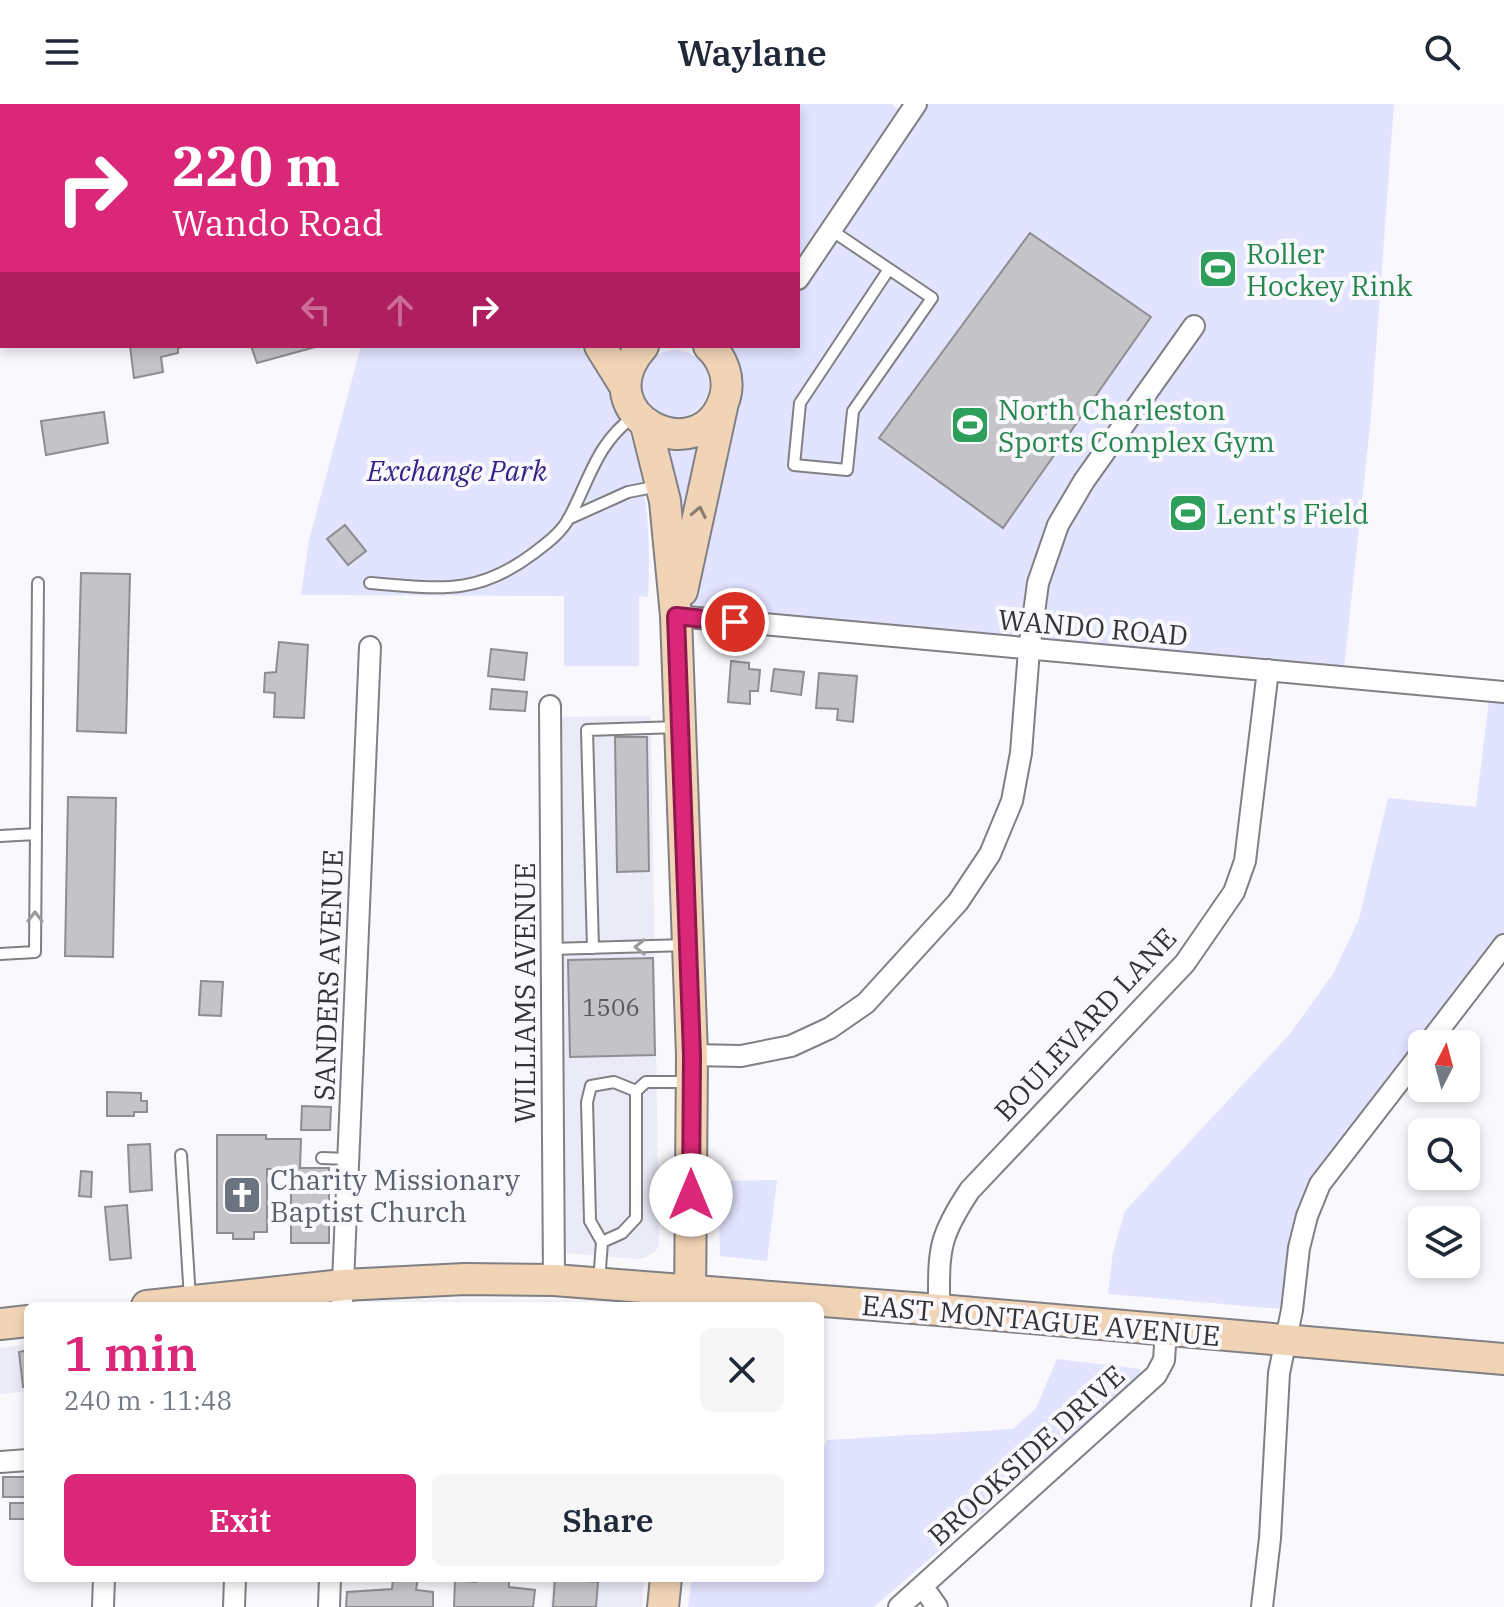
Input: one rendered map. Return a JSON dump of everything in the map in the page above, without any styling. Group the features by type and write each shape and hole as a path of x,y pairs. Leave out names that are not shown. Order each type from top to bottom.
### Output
{"main road":[{"path":"601,348 625,386 641,420 661,486 676,616 692,1069 690,1299"},
{"path":"625,386 633,357 641,348"},
{"path":"676,616 727,390 721,350"},
{"path":"641,420 660,432 689,433 703,427 722,405"},
{"name":"EAST MONTAGUE AVENUE","path":"181,1302 343,1295 465,1279 554,1280 690,1299 758,1302"},
{"name":"EAST MONTAGUE AVENUE","path":"824,1305 939,1310 1504,1359"},
{"path":"0,1324 24,1321"},
{"path":"663,1607 666,1582"}],"street":[{"path":"800,276 905,108"},
{"path":"692,1069 791,1046 830,1028 866,1003 958,902 990,854 1012,801 1021,753 1038,583 1058,525 1084,481 1194,326"},
{"name":"WANDO ROAD","path":"676,616 1504,692"},
{"name":"SANDERS AVENUE","path":"343,1295 370,647"},
{"name":"BOULEVARD LANE","path":"939,1310 939,1256 946,1225 970,1190 1185,963 1234,892 1245,861 1268,670"},
{"name":"WILLIAMS AVENUE","path":"550,706 554,1280"},
{"path":"1439,1030 1504,945"},
{"path":"1262,1607 1270,1538 1279,1373 1299,1248 1320,1184 1408,1070"},
{"name":"BROOKSIDE DRIVE","path":"899,1607 1156,1375 1164,1360 1166,1331"},
{"path":"0,1462 24,1460"},
{"path":"103,1607 104,1582"},
{"path":"234,1607 235,1582"},
{"path":"329,1607 330,1582"},
{"path":"923,1587 937,1607"}],"lane":[{"path":"831,230 889,269 932,298 853,411 847,470 794,465 800,403 889,269"},
{"path":"370,583 442,588 478,585 517,565 552,540 568,519 599,454 615,430 641,420"},
{"path":"568,519 628,492 661,486"},
{"path":"0,954 35,952 38,583"},
{"path":"593,948 587,730 680,727"},
{"path":"0,836 36,834"},
{"path":"551,949 688,945"},
{"path":"602,1242 622,1233 636,1218 636,1091 646,1082 692,1069"},
{"path":"598,1284 602,1242 590,1221 587,1102 591,1086 614,1082 636,1091"},
{"path":"181,1155 190,1301"},
{"path":"322,1158 348,1159"}],"shaded area":[{"path":"651,716 659,1243 656,1251 637,1259 554,1252 549,717"},
{"path":"24,1345 24,1391 0,1394 0,1348"},
{"path":"553,1582 644,1582 642,1607 550,1607"}],"green space":[{"path":"800,104 892,104 907,116 916,104 1394,104 1371,417 1343,677 676,616 722,405 709,348 800,348"},
{"name":"Exchange Park","path":"360,348 580,348 607,386 622,415 632,440 644,491 649,571 648,597 639,596 639,666 564,666 564,596 301,595 309,540"},
{"path":"682,350 703,365 709,384 707,397 699,408 682,418 668,418 651,408 643,397 641,377 651,360 662,352"},
{"path":"664,440 697,440 686,517 681,524"},
{"path":"1490,691 1504,692 1504,945 1439,1030 1408,1030 1408,1070 1320,1184 1292,1310 1108,1294 1113,1252 1125,1211 1289,1035 1333,974 1359,919 1388,798 1476,807"},
{"path":"777,1180 767,1261 720,1256 718,1181"},
{"path":"1057,1359 1140,1369 1141,1376 874,1607 688,1607 691,1582 824,1582 824,1447 827,1440 1013,1429 1036,1408"}],"building":[{"path":"1030,233 1151,317 1003,528 879,438"},
{"path":"130,348 178,348 178,353 161,357 163,372 134,378"},
{"path":"252,348 312,348 257,363"},
{"path":"104,412 108,443 46,455 41,421"},
{"path":"345,525 366,551 348,565 327,539"},
{"path":"81,573 130,574 126,733 77,731"},
{"path":"279,642 308,645 304,718 274,717 275,693 264,692 265,673 276,672"},
{"path":"491,649 527,653 524,680 488,676"},
{"path":"731,661 749,663 749,669 760,670 758,691 750,691 750,704 728,702"},
{"path":"774,669 804,672 801,695 771,691"},
{"path":"819,673 857,676 853,722 837,720 838,709 816,708"},
{"path":"492,689 527,692 525,711 490,709"},
{"path":"615,737 647,737 649,871 617,872"},
{"path":"68,797 116,798 113,957 65,956"},
{"path":"653,958 655,1055 570,1057 568,960"},
{"path":"201,981 223,982 221,1016 199,1015"},
{"path":"107,1092 141,1093 141,1101 147,1101 147,1112 134,1112 134,1116 107,1116"},
{"path":"302,1106 331,1107 330,1130 301,1130"},
{"name":"Charity Missionary Baptist Church","path":"217,1135 301,1139 300,1168 329,1168 329,1243 291,1243 291,1169 267,1169 267,1232 254,1232 254,1239 233,1239 233,1233 217,1233"},
{"path":"150,1144 152,1190 130,1192 128,1145"},
{"path":"81,1171 92,1172 91,1197 79,1196"},
{"path":"127,1205 131,1258 110,1260 105,1207"},
{"path":"24,1351 24,1387 23,1387 19,1352"},
{"path":"3,1477 24,1477 24,1497 3,1497"},
{"path":"10,1503 24,1503 24,1519 10,1519"},
{"path":"393,1582 417,1582 416,1590 433,1592 433,1607 346,1607 347,1592 392,1589"},
{"path":"455,1582 509,1582 509,1587 535,1590 533,1607 454,1607"},
{"path":"555,1582 598,1582 596,1607 553,1607"}],"place":[{"name":"Roller Hockey Rink","path":"1218,269"},
{"name":"North Charleston Sports Complex Gym","path":"970,425"},
{"name":"Lent's Field","path":"1188,513"},
{"name":"Charity Missionary Baptist Church","path":"242,1195"}],"route":[{"path":"691,1195 692,1055 676,616 735,622"}]}
